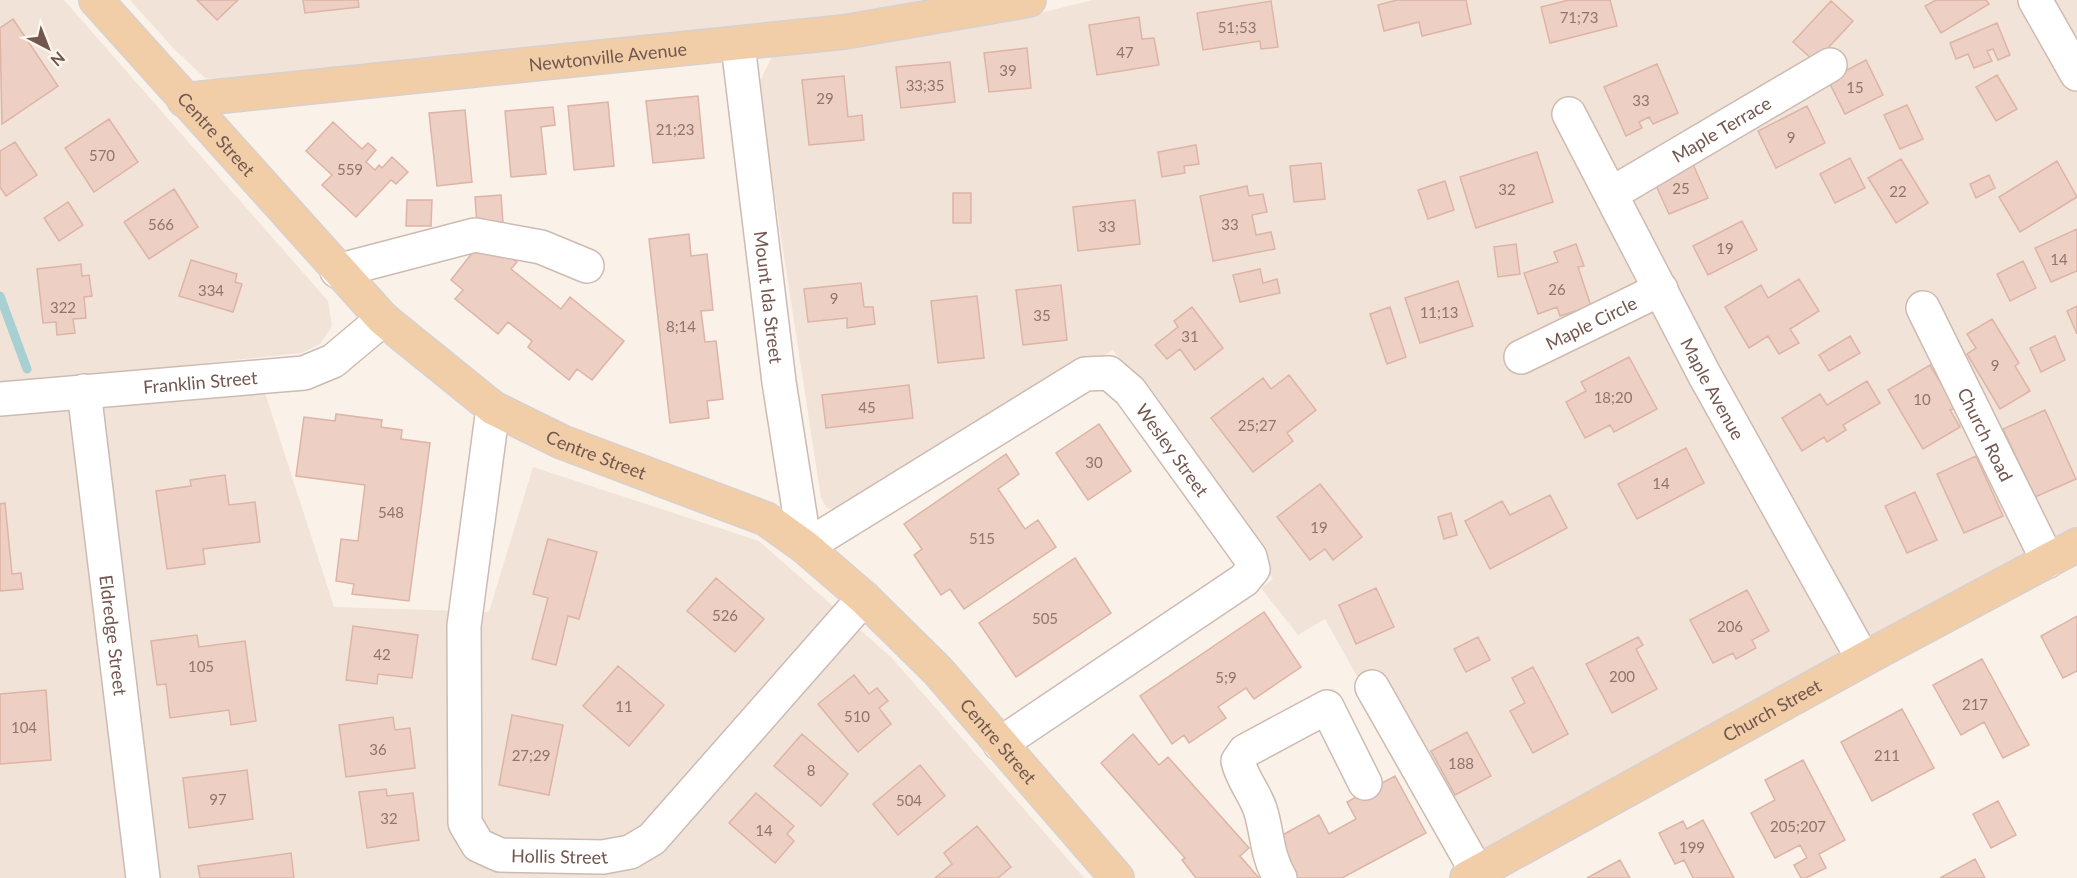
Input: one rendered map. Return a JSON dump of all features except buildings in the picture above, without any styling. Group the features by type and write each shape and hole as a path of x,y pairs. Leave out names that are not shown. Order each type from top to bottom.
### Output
{"main road":[{"name":"Centre Street","path":"96,0 337,271 383,319 493,408 562,442 766,519 805,547 864,598 938,671 1117,878"},
{"name":"Newtonville Avenue","path":"184,100 844,33 1029,0"},
{"name":"Church Street","path":"1472,875 1863,659 2077,545"}],"street":[{"path":"2035,0 2052,25 2077,74"},
{"name":"Mount Ida Street","path":"738,45 779,382 805,547"},
{"name":"Maple Terrace","path":"1611,194 1830,65"},
{"name":"Maple Avenue","path":"1569,114 1704,374 1863,659"},
{"path":"337,271 475,235 541,247 586,266"},
{"name":"Maple Circle","path":"1521,357 1661,289"},
{"name":"Church Road","path":"1923,308 2048,561"},
{"name":"Franklin Street","path":"0,399 304,373 333,361 383,319"},
{"name":"Wesley Street","path":"805,547 1085,374 1109,373 1130,391 1250,556 1252,569 1244,580 1000,744"},
{"name":"Eldredge Street","path":"84,391 143,878"},
{"name":"Hollis Street","path":"493,408 464,626 465,823 478,845 500,855 603,857 630,852 652,839 864,598"},
{"path":"1372,687 1472,875"},
{"path":"1280,878 1270,860 1260,808 1240,774 1238,761 1245,751 1327,707 1365,783"}],"shaded area":[{"path":"0,0 64,0 328,301 332,326 320,344 302,353 0,385"},
{"path":"130,0 977,0 237,81 205,78 175,50"},
{"path":"1093,0 2077,0 2077,531 1461,862 1325,619 1298,635 1261,588 1273,579 1113,350 844,511 827,508 821,498 758,85 772,57 1020,18"},
{"path":"264,390 334,607 489,612 533,467 759,541 892,658 1084,878 0,878 0,416"}],"waterway":[{"path":"0,296 27,369"}]}
